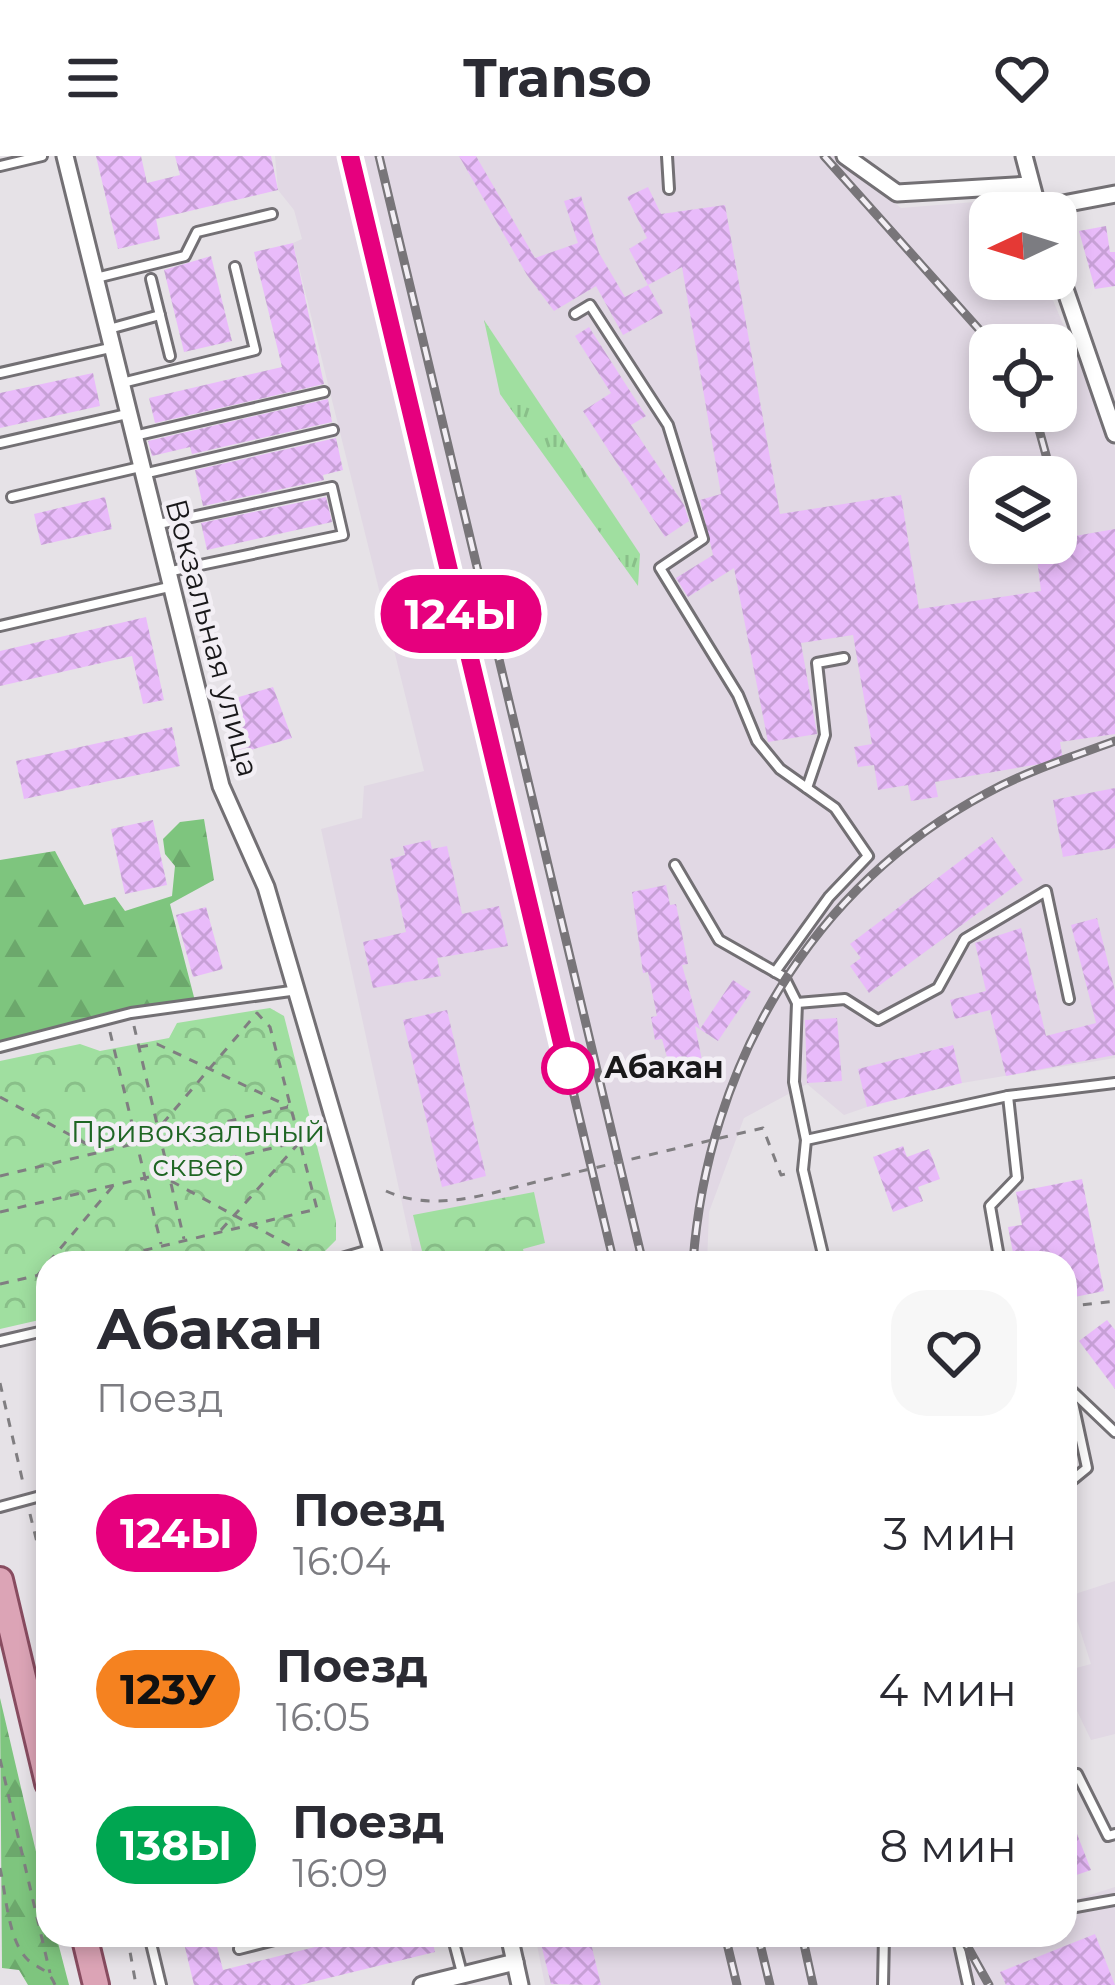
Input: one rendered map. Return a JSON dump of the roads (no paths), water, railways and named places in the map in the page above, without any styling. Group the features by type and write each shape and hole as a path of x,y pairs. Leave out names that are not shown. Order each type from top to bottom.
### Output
{"main road":[{"path":"0,1580 8,1652 36,1744"},
{"path":"87,1947 96,1985"}],"street":[{"name":"Вокзальная улица","path":"65,156 221,787 266,887 373,1251"},
{"path":"845,156 897,193 1030,184"},
{"path":"1024,156 1032,192"},
{"path":"1077,202 1115,194"},
{"path":"1069,300 1115,434"},
{"path":"511,1947 520,1985"},
{"path":"422,1985 514,1962"}],"lane":[{"path":"0,166 42,156"},
{"path":"667,156 669,189"},
{"path":"95,278 185,256 196,232 272,214"},
{"path":"120,383 255,350 235,267"},
{"path":"151,279 170,356"},
{"path":"575,314 590,305 668,424 703,539 661,568 738,695 757,741 835,808 868,856 829,897 775,972"},
{"path":"107,329 160,315"},
{"path":"0,373 112,347"},
{"path":"133,437 324,392"},
{"path":"0,443 128,414"},
{"path":"11,497 333,430"},
{"path":"0,626 343,535 332,487 154,525"},
{"path":"807,788 825,736 817,663 844,658"},
{"path":"675,865 719,940 784,976 797,1003 794,1082 806,1140 803,1170 822,1251"},
{"path":"797,1003 844,999 878,1020 938,988 965,939 1046,891 1069,999"},
{"path":"0,1047 131,1013 299,989"},
{"path":"806,1140 1008,1096 1115,1084"},
{"path":"998,1251 990,1206 1017,1178 1008,1096"},
{"path":"0,1341 36,1333"},
{"path":"1077,1398 1115,1432"},
{"path":"1077,1428 1087,1468 1077,1476"},
{"path":"0,1507 36,1497"},
{"path":"1077,1774 1108,1836 1115,1834"},
{"path":"1077,1908 1114,1904"},
{"path":"152,1947 161,1985"},
{"path":"239,1949 247,1947"},
{"path":"455,1947 462,1974"},
{"path":"883,1985 884,1947"},
{"path":"960,1947 968,1985"}],"railway":[{"path":"350,156 611,1251"},
{"path":"379,156 640,1251"},
{"path":"824,156 974,324"},
{"path":"1040,432 1046,456"},
{"path":"694,1251 702,1190 720,1120 746,1053 779,989 820,931 869,878 924,832 1002,785 1115,741"},
{"path":"728,1947 737,1985"},
{"path":"761,1947 770,1985"},
{"path":"805,1947 813,1985"},
{"path":"968,1947 989,1985"}],"train":[{"name":"124Ы","path":"350,156 569,1073"}],"place":[{"name":"Абакан","path":"568,1068"}],"park label":[{"name":"Привокзальный сквер","path":"198,1149"}]}
